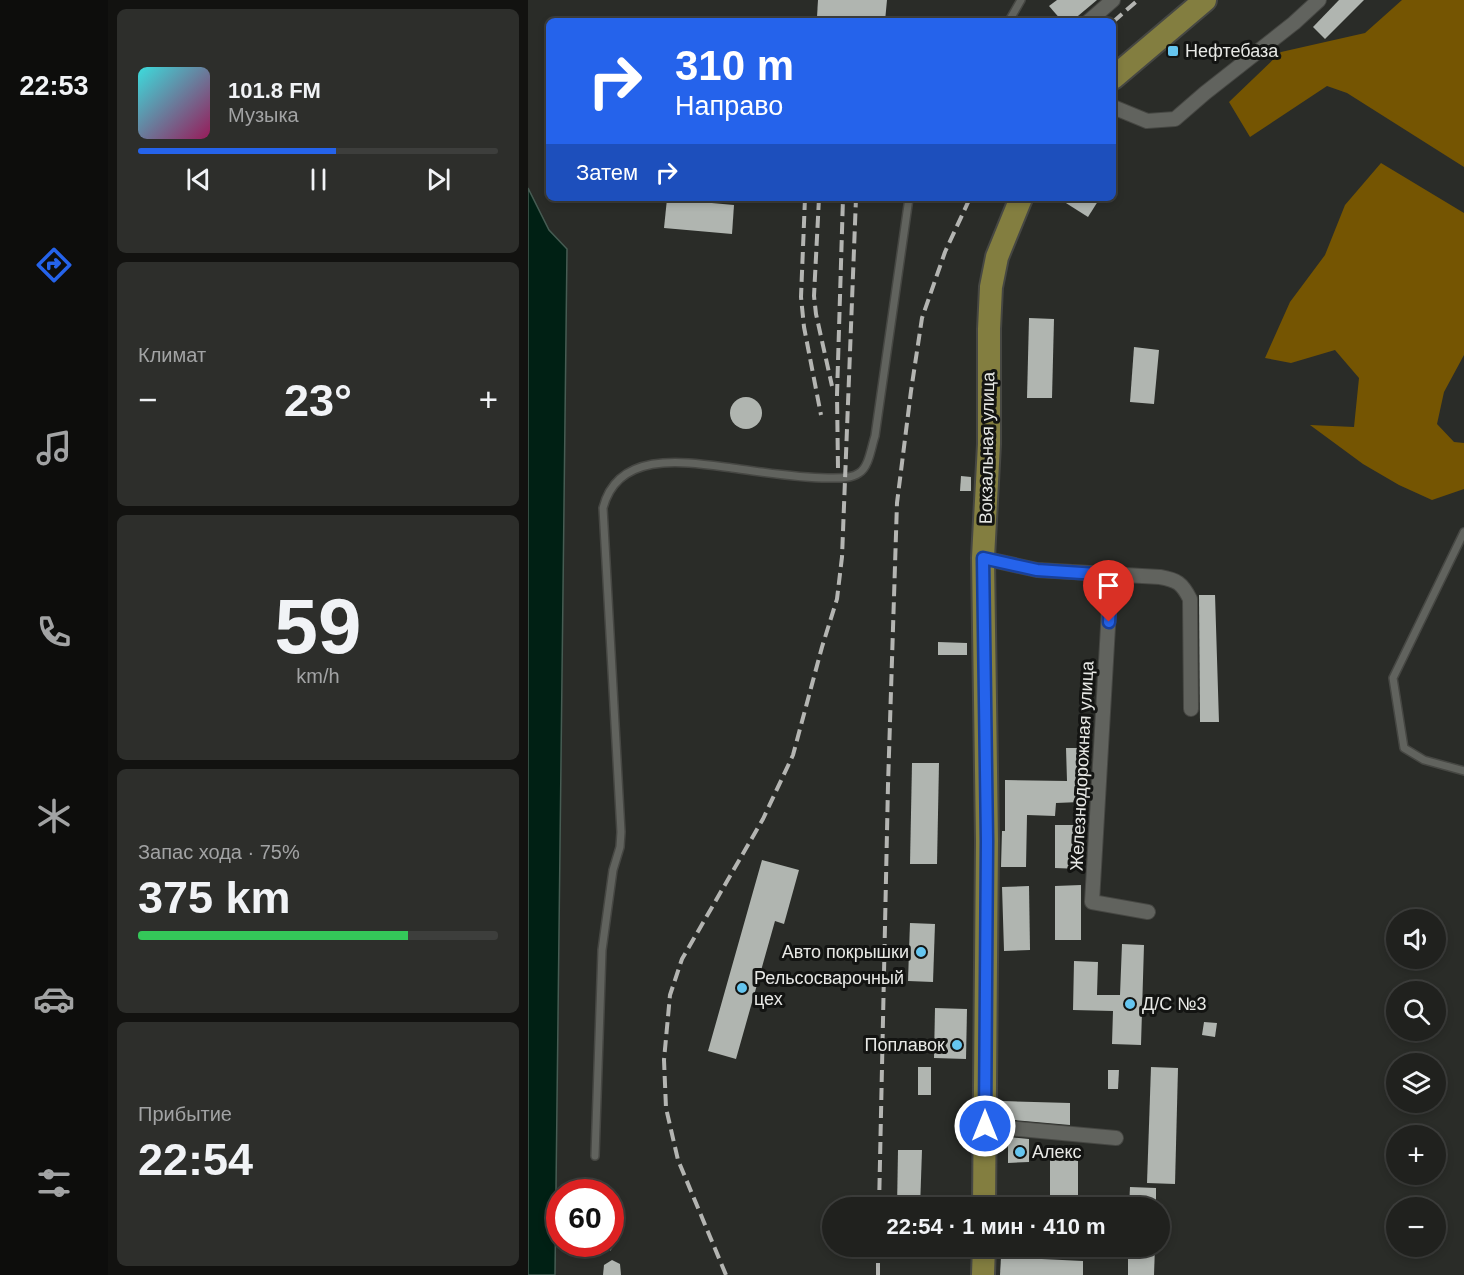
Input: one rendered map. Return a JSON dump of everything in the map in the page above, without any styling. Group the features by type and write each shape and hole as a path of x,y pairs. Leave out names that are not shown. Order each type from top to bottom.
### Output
{"main road":[{"path":"1116,75 1205,0"},
{"name":"Вокзальная улица","path":"984,1197 987,841 983,558 989,444 989,329 991,286 997,257 1020,201"},
{"path":"983,1275 984,1257"}],"street":[{"path":"1092,18 1113,0"},
{"path":"1116,107 1147,121 1175,119 1294,23 1319,0"},
{"path":"983,558 1037,570 1160,577 1174,580 1185,588 1191,599 1191,709"},
{"name":"Железнодорожная улица","path":"1112,575 1092,902 1148,912"},
{"path":"985,1126 1116,1138"}],"lane":[{"path":"1011,18 1021,0"},
{"path":"595,1156 602,950 613,870 620,847 621,832 603,508 606,497 617,481 635,469 656,463 681,462 814,478 858,474 865,467 875,436 909,201"},
{"path":"1464,532 1393,678 1404,748 1424,760 1464,771"}],"shaded area":[{"path":"1402,0 1464,0 1464,167 1347,93 1327,86 1250,137 1229,102 1281,52 1365,33"},
{"path":"1381,163 1464,213 1464,355 1444,392 1437,424 1454,442 1464,443 1464,489 1432,500 1399,485 1363,464 1310,425 1354,427 1359,378 1335,350 1291,363 1265,358 1290,302 1325,255 1345,205"},
{"path":"528,188 549,230 567,249 556,1179 546,1179 546,1257 555,1257 555,1275 528,1275"}],"building":[{"path":"818,0 887,0 885,18 817,17"},
{"path":"1057,0 1097,0 1076,18 1059,18 1049,6"},
{"path":"1339,0 1364,0 1325,39 1313,27"},
{"path":"667,201 734,205 732,234 664,228"},
{"path":"1063,201 1098,201 1088,217"},
{"path":"1029,318 1054,319 1052,398 1027,398"},
{"path":"1134,347 1159,350 1154,404 1130,402"},
{"path":"746,397 758,401 762,413 758,425 746,429 734,425 730,413 734,401"},
{"path":"961,476 971,477 971,491 960,491"},
{"path":"1199,595 1215,595 1219,722 1200,722"},
{"path":"938,642 967,643 967,655 938,655"},
{"path":"1066,748 1078,748 1080,802 1056,803 1055,816 1027,815 1026,867 1001,867 1002,831 1005,831 1005,780 1067,781"},
{"path":"912,763 939,763 937,864 910,864"},
{"path":"1055,825 1081,825 1081,869 1055,868"},
{"name":"Рельсосварочный цех","path":"762,860 799,870 784,924 775,921 736,1059 708,1051"},
{"path":"1081,885 1081,940 1055,940 1055,886"},
{"path":"1029,886 1030,950 1004,951 1002,887"},
{"name":"Авто покрышки","path":"910,923 935,924 933,982 908,981"},
{"path":"1122,944 1144,945 1141,1045 1112,1044 1113,1011 1073,1010 1074,961 1098,962 1097,995 1120,995"},
{"path":"935,1008 967,1009 966,1059 934,1058"},
{"path":"1204,1022 1217,1023 1215,1037 1202,1035"},
{"path":"918,1067 931,1067 931,1095 918,1095"},
{"path":"1151,1067 1178,1068 1175,1184 1147,1183"},
{"path":"1108,1070 1119,1070 1118,1089 1108,1089"},
{"path":"1003,1101 1070,1103 1070,1125 1003,1119"},
{"path":"1008,1137 1029,1139 1029,1162 1008,1163"},
{"path":"898,1150 922,1150 920,1197 897,1197"},
{"path":"1050,1153 1078,1153 1078,1197 1050,1197"},
{"path":"1130,1187 1156,1188 1156,1197 1130,1197"},
{"path":"1001,1257 1083,1261 1083,1275 1000,1275"},
{"path":"1128,1257 1155,1257 1154,1275 1128,1275"},
{"path":"612,1260 620,1264 621,1275 603,1275 604,1265"}],"railway":[{"path":"1116,19 1138,0"},
{"path":"805,201 801,297 804,327 821,415"},
{"path":"819,201 814,296 832,386"},
{"path":"838,468 837,395 843,201"},
{"path":"726,1275 678,1160 666,1108 664,1060 670,995 682,959 763,819 793,755 837,599 842,557 856,201"},
{"path":"879,1197 897,503 922,318 945,252 969,201"},
{"path":"878,1257 878,1275"}],"place":[{"name":"Нефтебаза","path":"1173,51"},
{"name":"Авто покрышки","path":"921,952"},
{"name":"Рельсосварочный цех","path":"742,988"},
{"name":"Д/С №3","path":"1130,1004"},
{"name":"Поплавок","path":"957,1045"},
{"name":"Алекс","path":"1020,1152"}],"route":[{"path":"985,1126 987,841 983,558 1037,570 1112,575 1109,622"}]}
